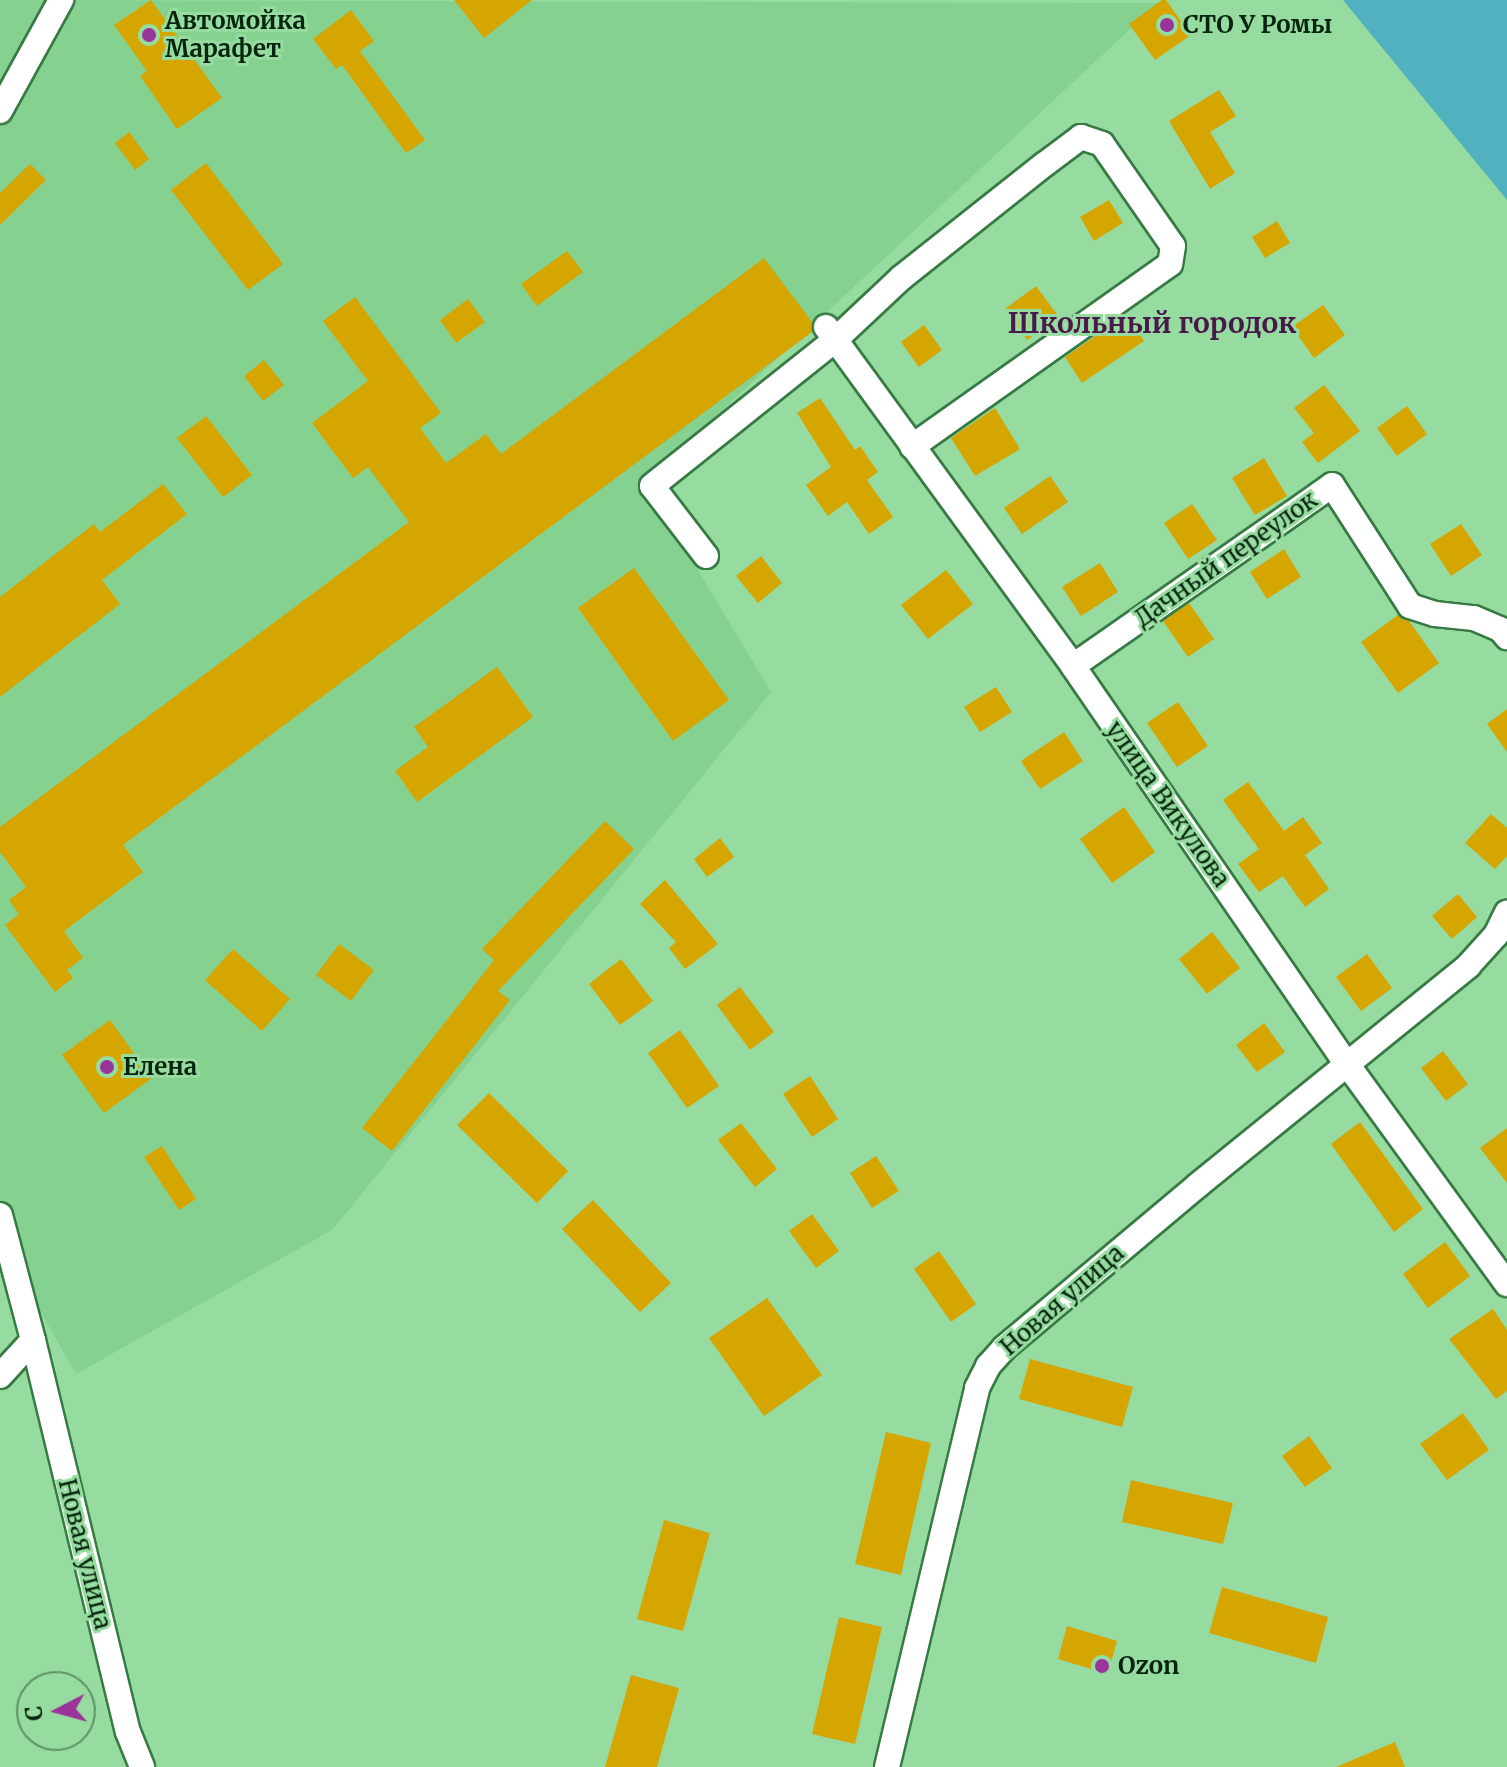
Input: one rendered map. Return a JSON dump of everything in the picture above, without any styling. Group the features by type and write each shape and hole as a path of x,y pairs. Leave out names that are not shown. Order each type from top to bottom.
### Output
{"street":[{"path":"0,111 61,0"},
{"path":"706,556 652,486 830,334 1081,137 1102,144 1173,246 1170,264 912,447"},
{"name":"улица Викулова","path":"830,334 1073,666 1347,1064 1507,1284"},
{"name":"Дачный переулок","path":"1073,666 1332,485 1410,606 1435,614 1474,618 1500,629 1507,637"},
{"path":"1347,1064 1468,966 1496,935 1507,912"},
{"name":"Новая улица","path":"887,1767 977,1388 988,1366 1004,1348 1347,1064"},
{"name":"Новая улица","path":"0,1215 128,1732 142,1767"},
{"path":"0,1376 33,1340"}],"shaded area":[{"path":"0,0 1158,3 645,482 771,692 332,1230 76,1374 0,1240"}],"water":[{"path":"1343,0 1507,0 1507,200"}],"building":[{"path":"151,0 222,98 177,129 140,76 147,71 114,25"},
{"path":"454,0 532,0 484,38"},
{"path":"1166,0 1191,35 1155,60 1129,24"},
{"path":"351,10 374,41 360,51 425,140 406,153 342,65 336,69 313,39"},
{"path":"1219,90 1236,116 1210,132 1235,173 1210,189 1169,121"},
{"path":"129,132 149,159 135,170 115,143"},
{"path":"206,163 283,264 248,290 171,190"},
{"path":"30,164 46,180 0,225 0,193"},
{"path":"1109,200 1123,223 1094,241 1080,217"},
{"path":"1277,221 1290,243 1265,258 1252,237"},
{"path":"567,251 583,272 537,306 521,284"},
{"path":"764,258 812,322 812,332 123,845 143,872 64,931 83,958 67,970 73,978 55,992 5,925 19,914 9,900 26,887 0,852 0,827 409,522 368,467 353,478 312,423 368,381 323,321 355,297 441,413 420,428 446,463 486,434 501,454"},
{"path":"1036,286 1059,317 1027,340 1005,309"},
{"path":"468,299 485,322 456,343 440,320"},
{"path":"1323,305 1345,335 1314,358 1292,327"},
{"path":"1127,314 1144,341 1082,383 1065,357"},
{"path":"924,325 942,350 919,367 901,342"},
{"path":"264,360 284,385 263,401 244,376"},
{"path":"1324,385 1360,431 1318,463 1302,442 1314,433 1294,408"},
{"path":"820,398 855,450 860,446 878,472 867,480 893,517 869,534 847,502 828,516 806,485 831,467 797,413"},
{"path":"1407,406 1427,434 1397,456 1377,428"},
{"path":"995,408 1020,449 975,476 951,438"},
{"path":"206,416 252,475 223,497 177,438"},
{"path":"1264,458 1287,496 1255,515 1232,478"},
{"path":"1050,476 1068,502 1022,534 1004,508"},
{"path":"163,484 187,514 102,580 120,604 0,697 0,597 94,524 100,532"},
{"path":"1192,504 1217,540 1188,559 1164,523"},
{"path":"1461,524 1482,555 1451,576 1430,544"},
{"path":"1284,549 1301,577 1267,599 1250,572"},
{"path":"761,556 782,583 758,603 736,576"},
{"path":"1100,563 1118,592 1081,616 1062,587"},
{"path":"634,568 729,700 673,741 578,608"},
{"path":"946,570 973,604 928,639 901,605"},
{"path":"1189,603 1214,639 1188,657 1163,621"},
{"path":"1398,615 1409,621 1439,663 1398,693 1361,642"},
{"path":"497,667 533,717 417,802 395,771 428,747 414,727"},
{"path":"996,687 1012,712 980,732 964,707"},
{"path":"1178,702 1208,746 1177,767 1147,723"},
{"path":"1507,709 1507,752 1487,724"},
{"path":"1064,732 1083,761 1040,789 1021,761"},
{"path":"1248,782 1284,831 1303,817 1322,843 1305,855 1329,889 1305,907 1283,876 1259,892 1238,864 1259,849 1223,800"},
{"path":"1124,807 1155,852 1112,883 1080,839"},
{"path":"1491,814 1507,828 1507,856 1495,869 1465,843"},
{"path":"605,821 634,849 498,991 510,1000 392,1151 362,1128 494,960 482,949"},
{"path":"720,838 734,857 707,877 694,859"},
{"path":"665,880 718,944 685,969 669,948 676,942 640,904"},
{"path":"1458,894 1477,917 1452,939 1432,916"},
{"path":"1212,932 1240,968 1207,994 1179,959"},
{"path":"339,944 374,970 351,1001 316,975"},
{"path":"233,949 290,999 262,1031 205,980"},
{"path":"1367,954 1392,988 1361,1011 1336,977"},
{"path":"621,959 653,1001 620,1025 589,984"},
{"path":"740,987 774,1032 750,1050 717,1005"},
{"name":"Елена","path":"110,1020 152,1078 104,1113 62,1055"},
{"path":"1264,1023 1285,1052 1257,1072 1236,1045"},
{"path":"680,1030 719,1086 687,1108 648,1053"},
{"path":"1443,1051 1468,1084 1446,1101 1421,1068"},
{"path":"810,1076 838,1119 812,1137 783,1094"},
{"path":"489,1093 568,1171 537,1203 457,1125"},
{"path":"1360,1122 1423,1209 1394,1232 1331,1144"},
{"path":"741,1123 777,1169 755,1187 718,1140"},
{"path":"1507,1128 1507,1183 1480,1148"},
{"path":"162,1146 196,1199 179,1210 144,1157"},
{"path":"876,1156 899,1191 872,1208 850,1173"},
{"path":"593,1200 671,1283 640,1312 562,1229"},
{"path":"812,1214 839,1251 816,1268 789,1231"},
{"path":"1445,1242 1470,1276 1428,1308 1403,1274"},
{"path":"939,1251 976,1304 951,1322 914,1269"},
{"path":"767,1298 822,1375 764,1416 709,1338"},
{"path":"1493,1309 1507,1330 1507,1391 1496,1399 1449,1339"},
{"path":"1030,1359 1133,1387 1122,1427 1019,1399"},
{"path":"1463,1413 1489,1450 1447,1480 1420,1444"},
{"path":"886,1432 931,1443 901,1575 855,1564"},
{"path":"1309,1436 1332,1468 1305,1487 1282,1456"},
{"path":"1131,1480 1233,1503 1223,1544 1122,1522"},
{"path":"664,1520 710,1533 683,1631 637,1619"},
{"path":"1222,1587 1328,1617 1316,1663 1209,1633"},
{"path":"839,1617 882,1627 855,1744 812,1734"},
{"path":"1067,1626 1117,1641 1108,1674 1058,1659"},
{"path":"631,1675 679,1688 657,1767 605,1767"},
{"path":"1395,1742 1405,1767 1336,1767"}],"place":[{"name":"СТО У Ромы","path":"1167,25"},
{"name":"Автомойка Марафет","path":"149,35"},
{"name":"Елена","path":"107,1067"},
{"name":"Ozon","path":"1102,1666"}],"district":[{"name":"Школьный городок","path":"1152,323"}]}
